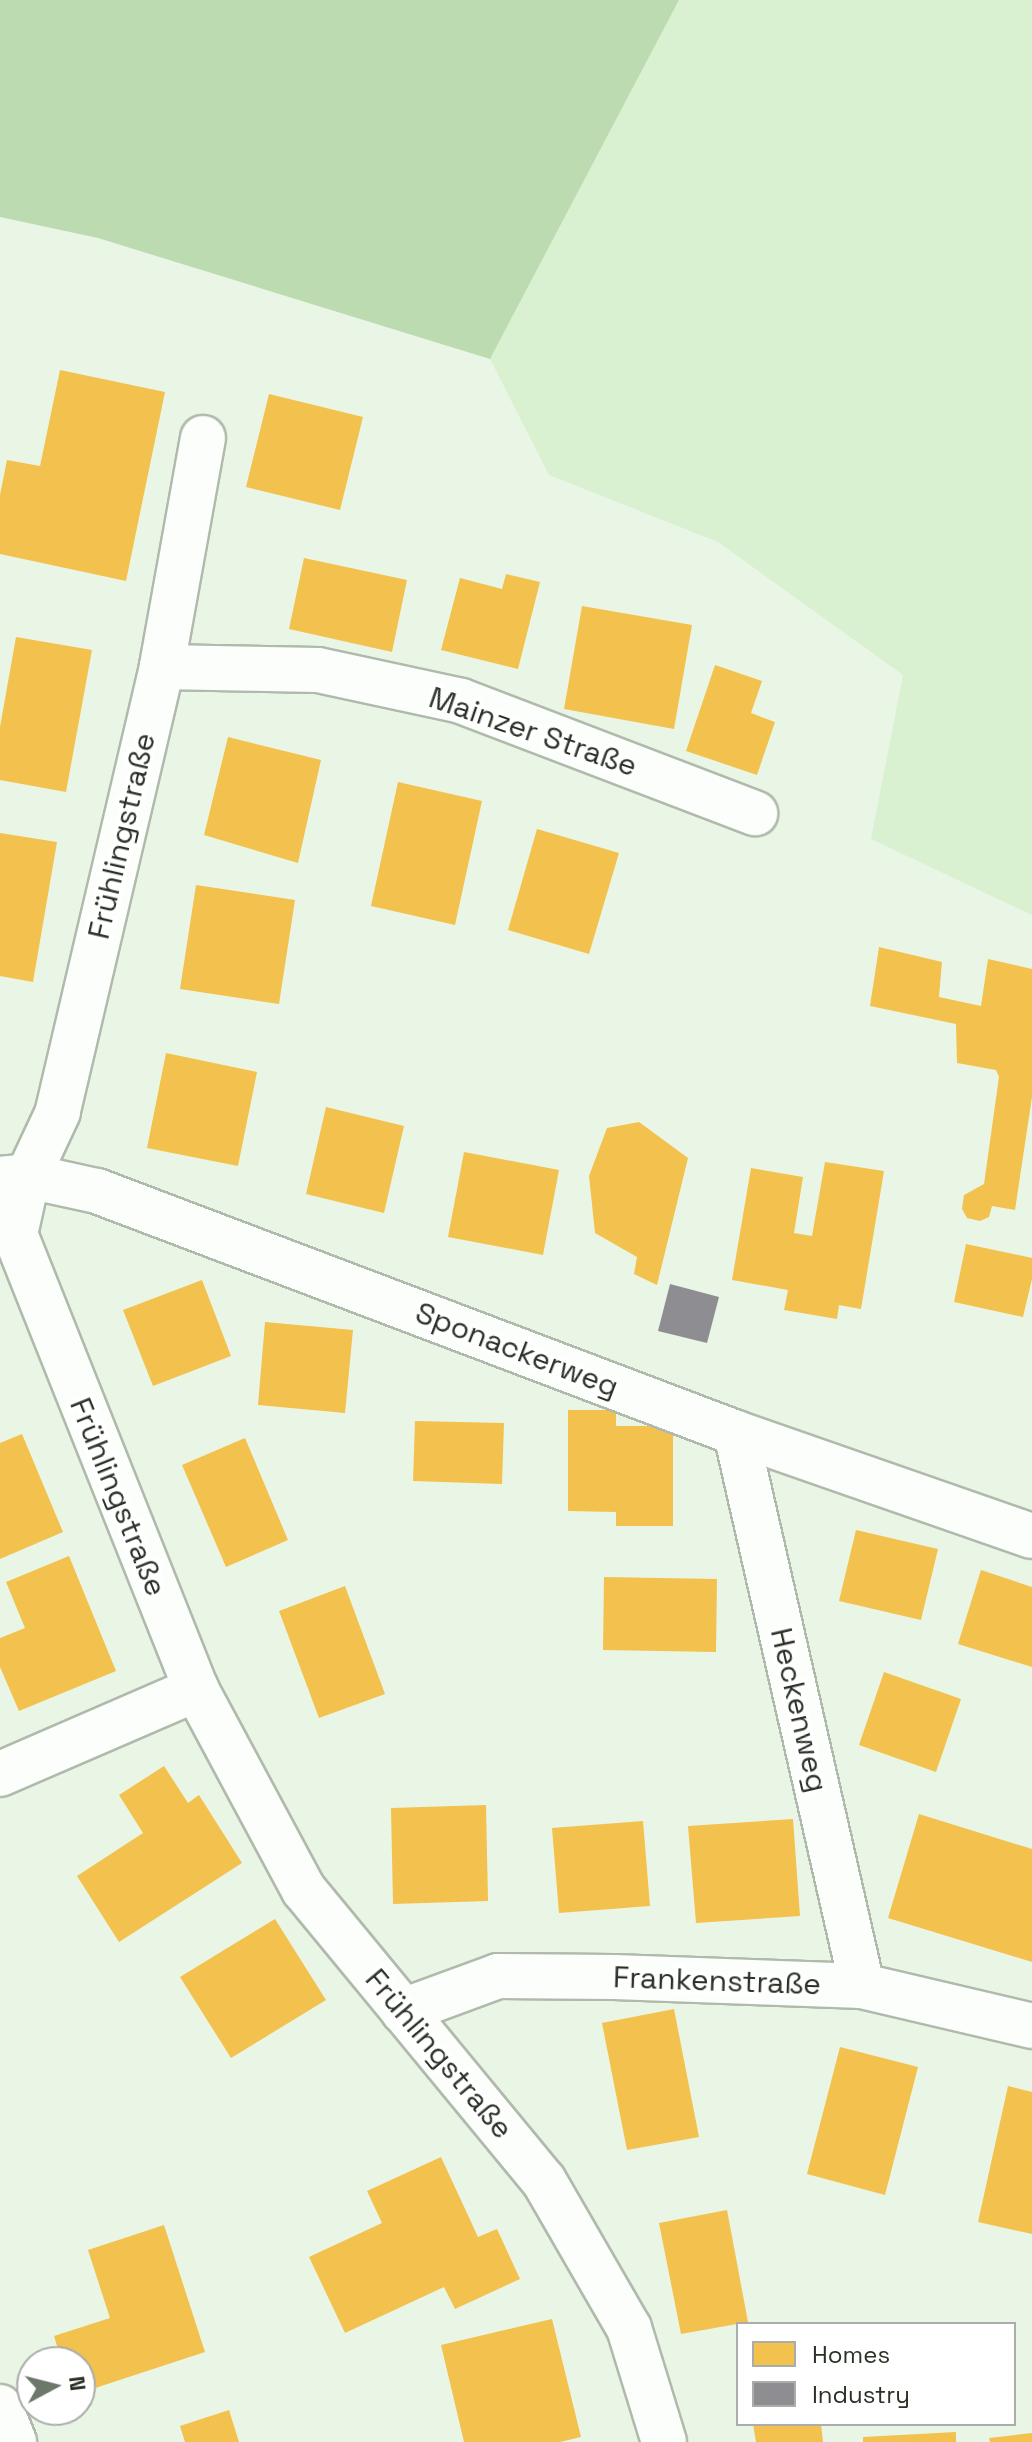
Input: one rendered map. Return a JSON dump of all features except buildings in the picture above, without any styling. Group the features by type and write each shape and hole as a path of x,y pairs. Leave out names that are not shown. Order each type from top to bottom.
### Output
{"street":[{"name":"Frühlingstraße","path":"203,438 162,667 58,1112 14,1178 15,1234 196,1689 304,1890 544,2181 629,2328 664,2442"},
{"name":"Mainzer Straße","path":"162,667 318,670 461,701 755,813"},
{"name":"Sponackerweg","path":"14,1178 97,1191 736,1433 1032,1536"},
{"name":"Heckenweg","path":"736,1433 862,1986"},
{"path":"0,1774 196,1689"},
{"name":"Frankenstraße","path":"403,2011 498,1976 862,1986 1032,2026"},
{"path":"0,2407 14,2442"}],"green space":[{"path":"0,0 679,0 490,359 98,238 0,217"},
{"path":"679,0 1032,0 1032,915 871,839 903,675 718,542 549,475 490,359"}]}
